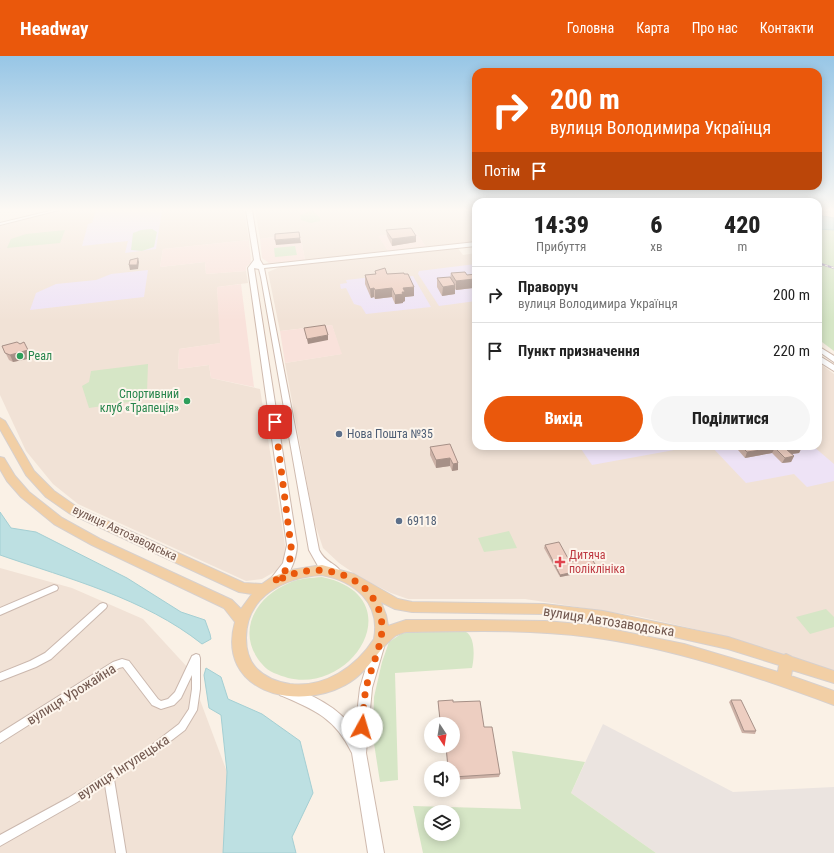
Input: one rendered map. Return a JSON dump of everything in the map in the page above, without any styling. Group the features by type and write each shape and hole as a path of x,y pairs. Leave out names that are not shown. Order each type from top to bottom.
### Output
{"main road":[{"name":"вулиця Автозаводська","path":"1,425 30,473 50,494 73,510 243,588 263,590"},
{"name":"вулиця Автозаводська","path":"0,460 4,469 25,496 58,521 107,547 228,604 241,619"},
{"path":"322,570 338,572 350,576 369,592 376,602 380,614 382,626 379,644 361,666 347,677 331,685 314,690 302,691 278,688 263,681 251,672 243,660 238,646 238,632 241,619 250,603 263,590 274,582 290,575 306,571 322,570"},
{"name":"вулиця Автозаводська","path":"360,583 395,604 403,606 544,609 603,616 662,627 728,643 786,660 834,677"},
{"name":"вулиця Автозаводська","path":"379,644 392,631 406,626 540,626 592,631 639,640 733,664 784,680"},
{"path":"786,660 784,680 834,698"}],"street":[{"path":"255,247 257,261 262,272 314,550 317,559 325,566 338,572"},
{"path":"257,261 266,264 278,265 446,247"},
{"path":"257,261 251,268 292,545 292,554 289,564 274,582"},
{"path":"251,268 262,272 268,271 278,265"},
{"path":"262,272 278,265"},
{"path":"822,351 834,360"},
{"path":"822,360 834,369"},
{"path":"0,612 54,588"},
{"path":"0,678 48,656 103,606"},
{"path":"359,753 366,688 379,644"},
{"name":"вулиця Урожайна","path":"0,738 116,665 122,663 126,664 155,702 161,704 171,702 178,695 196,658"},
{"name":"вулиця Інгулецька","path":"0,841 71,801 152,750 182,727 194,710 196,658"},
{"path":"278,688 330,712 340,721 351,735 359,753 376,853"},
{"path":"109,777 122,853"}],"shaded area":[{"path":"0,247 180,247 163,249 160,267 205,262 206,274 246,271 248,283 217,287 221,343 179,349 178,369 209,365 211,378 260,389 285,545 284,560 276,571 262,579 246,581 78,504 53,484 26,451 0,395"},
{"path":"126,247 156,247 156,249 125,253"},
{"path":"180,247 250,247 251,262 246,267 246,271 206,274 205,262 160,267 163,249"},
{"path":"261,247 303,247 305,260 269,263 262,258"},
{"path":"303,247 386,247 388,251 305,260"},
{"path":"385,247 424,247 388,251"},
{"path":"455,247 457,247 463,255 472,254 472,450 822,450 822,365 834,374 834,673 708,632 637,616 525,599 408,599 391,593 361,578 339,563 323,548 314,521 285,363 341,354 332,325 280,331 268,272 280,267"},
{"path":"472,264 472,302 439,306 418,274 419,271"},
{"path":"148,270 144,297 30,310 36,293 56,284 96,280 111,274"},
{"path":"400,274 402,277 413,276 431,307 366,314 361,306 354,304 346,288 341,289 340,284 347,283 346,280"},
{"path":"241,284 254,387 211,378 209,365 178,369 179,349 220,343 217,287"},
{"path":"332,325 342,354 285,363 280,331"},
{"path":"582,450 674,450 592,465"},
{"path":"715,450 818,450 834,464 834,481 807,487 794,474 746,483"},
{"path":"0,568 72,588 143,619 188,668 227,772 223,853 0,853"},
{"path":"603,724 733,792 834,787 834,853 656,853 571,793"}],"green space":[{"path":"131,247 153,247 142,251 131,250"},
{"path":"295,247 297,255 275,257 274,248"},
{"path":"822,247 834,247 834,351 822,342"},
{"path":"148,364 147,392 136,401 89,408 82,386 89,382 91,371"},
{"path":"509,531 517,548 484,552 478,538"},
{"path":"322,577 349,587 364,603 368,622 364,641 352,658 334,672 312,679 288,678 270,671 264,667 254,652 250,640 250,628 258,607 277,589 289,583 306,578"},
{"path":"826,609 834,617 834,627 810,634 796,617"},
{"path":"459,630 467,633 472,639 474,652 472,668 395,673 398,780 380,782 373,737 374,697 382,662 389,642 401,634 410,632"},
{"path":"512,751 585,762 571,793 656,853 423,853 413,806 424,806 424,841 460,841 460,807 521,809"}],"water":[{"path":"0,512 11,528 36,532 127,578 181,612 205,620 211,639 202,644 156,614 131,602 105,591 0,555"},
{"path":"206,668 221,677 228,699 262,714 300,741 313,793 292,837 296,853 223,853 227,772 221,715 209,708 204,675"}],"building":[{"path":"138,258 137,265 129,265 130,260"},
{"path":"385,268 387,274 408,274 414,287 403,288 405,292 402,292 403,294 395,295 392,288 375,290 374,288 370,289 365,275 376,274 375,271"},
{"path":"465,272 467,275 472,274 472,279 456,281 451,273"},
{"path":"450,277 455,285 443,287 437,278"},
{"path":"325,325 328,335 307,339 304,328"},
{"path":"17,342 20,344 24,342 28,350 10,355 5,353 2,346"},
{"path":"450,444 458,463 453,464 450,458 436,460 430,447"},
{"path":"745,450 761,450 747,452"},
{"path":"777,450 787,450 794,456 785,458"},
{"name":"Дитяча поліклініка","path":"559,542 570,562 591,558 597,567 560,575 545,545"},
{"path":"731,700 741,700 756,731 744,731"},
{"path":"438,701 480,701 484,727 492,727 500,774 460,777 460,761 447,761 447,753 460,753 460,717 440,717"}],"railway":[{"path":"822,264 834,268"}],"place":[{"name":"Реал","path":"20,356"},
{"name":"Спортивний клуб «Трапеція»","path":"187,401"},
{"name":"Нова Пошта №35","path":"339,434"},
{"name":"69118","path":"399,521"},
{"name":"Дитяча поліклініка","path":"560,562"}],"route":[{"path":"275,422 292,554 285,571 274,582 290,575 306,571 322,570 338,572 350,576 369,592 376,602 380,614 382,626 381,639 366,688 362,727"}]}
